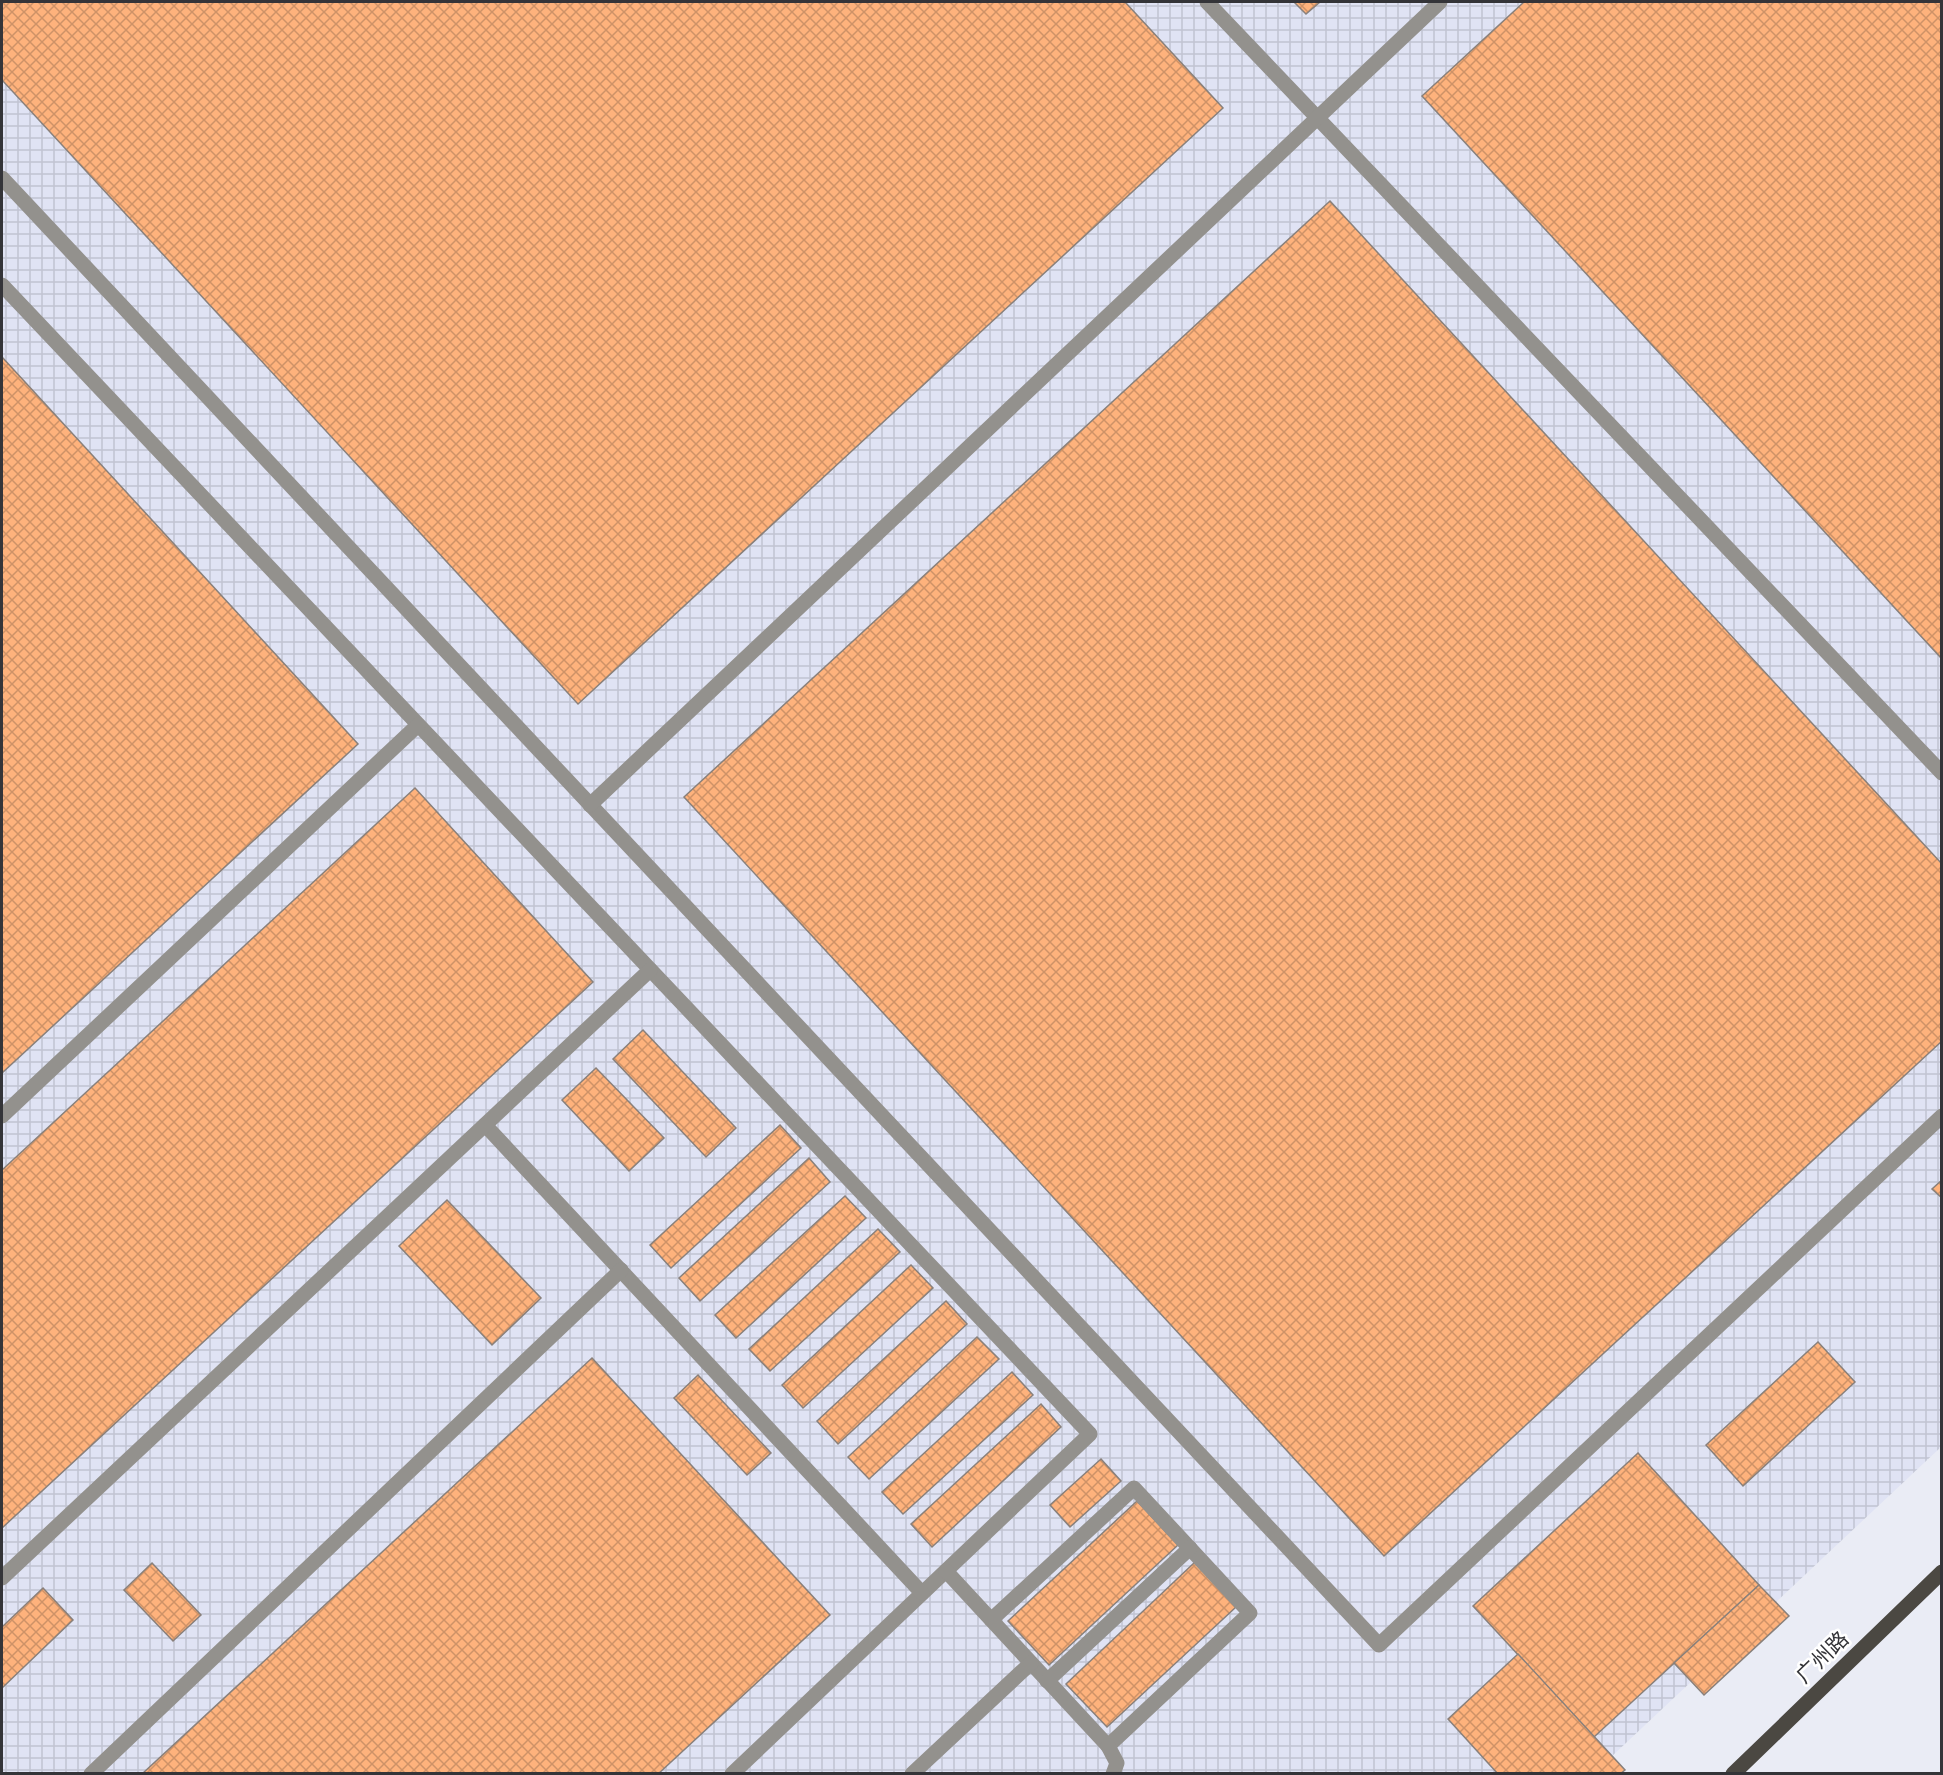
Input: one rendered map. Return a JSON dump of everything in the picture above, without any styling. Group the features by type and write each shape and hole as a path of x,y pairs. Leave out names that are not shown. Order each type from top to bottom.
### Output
{"main road":[{"name":"广州路","path":"1732,1773 1941,1572"}],"lane":[{"path":"1207,2 1941,773"},
{"path":"590,805 1440,2"},
{"path":"2,178 1379,1645 1941,1116"},
{"path":"2,285 1090,1434 732,1773"},
{"path":"2,1116 418,725"},
{"path":"2,1578 650,970"},
{"path":"485,1125 922,1593"},
{"path":"91,1773 621,1270"},
{"path":"992,1620 1134,1488 1250,1612 1108,1746"},
{"path":"1047,1681 1190,1548"},
{"path":"946,1571 1108,1746 1117,1763 1113,1773"},
{"path":"912,1773 1030,1663"}],"shaded area":[{"path":"2,2 1941,2 1941,1447 1594,1773 2,1774"}],"building":[{"path":"2,2 1125,2 1223,108 578,704 2,80"},
{"path":"1294,2 1320,2 1306,14"},
{"path":"1524,2 1942,2 1942,659 1422,96"},
{"path":"1330,201 1942,864 1942,1041 1384,1556 684,797"},
{"path":"2,357 358,744 2,1073"},
{"path":"415,788 593,982 2,1528 2,1170"},
{"path":"643,1030 736,1128 706,1157 613,1059"},
{"path":"596,1068 664,1138 629,1171 562,1100"},
{"path":"780,1125 801,1148 671,1268 650,1245"},
{"path":"809,1158 830,1182 700,1301 679,1278"},
{"path":"1942,1180 1942,1198 1932,1189"},
{"path":"845,1196 866,1218 736,1338 715,1315"},
{"path":"447,1200 541,1298 492,1345 399,1246"},
{"path":"878,1229 900,1252 770,1371 749,1349"},
{"path":"911,1265 933,1288 803,1408 782,1385"},
{"path":"946,1301 967,1324 838,1444 817,1421"},
{"path":"977,1337 999,1359 869,1479 848,1457"},
{"path":"1818,1342 1855,1382 1743,1486 1706,1445"},
{"path":"592,1358 830,1615 658,1774 142,1774"},
{"path":"1012,1372 1033,1395 903,1514 882,1492"},
{"path":"698,1375 771,1453 747,1475 674,1398"},
{"path":"1041,1404 1061,1427 932,1547 911,1524"},
{"path":"1638,1453 1759,1585 1594,1737 1473,1606"},
{"path":"1101,1459 1121,1481 1070,1527 1050,1505"},
{"path":"1137,1501 1178,1545 1049,1665 1008,1621"},
{"path":"1195,1562 1236,1607 1107,1727 1066,1684"},
{"path":"152,1563 201,1615 173,1641 124,1590"},
{"path":"1759,1585 1789,1616 1704,1695 1674,1663"},
{"path":"43,1588 73,1620 2,1688 2,1627"},
{"path":"1518,1654 1625,1770 1620,1774 1498,1774 1448,1719"}]}
